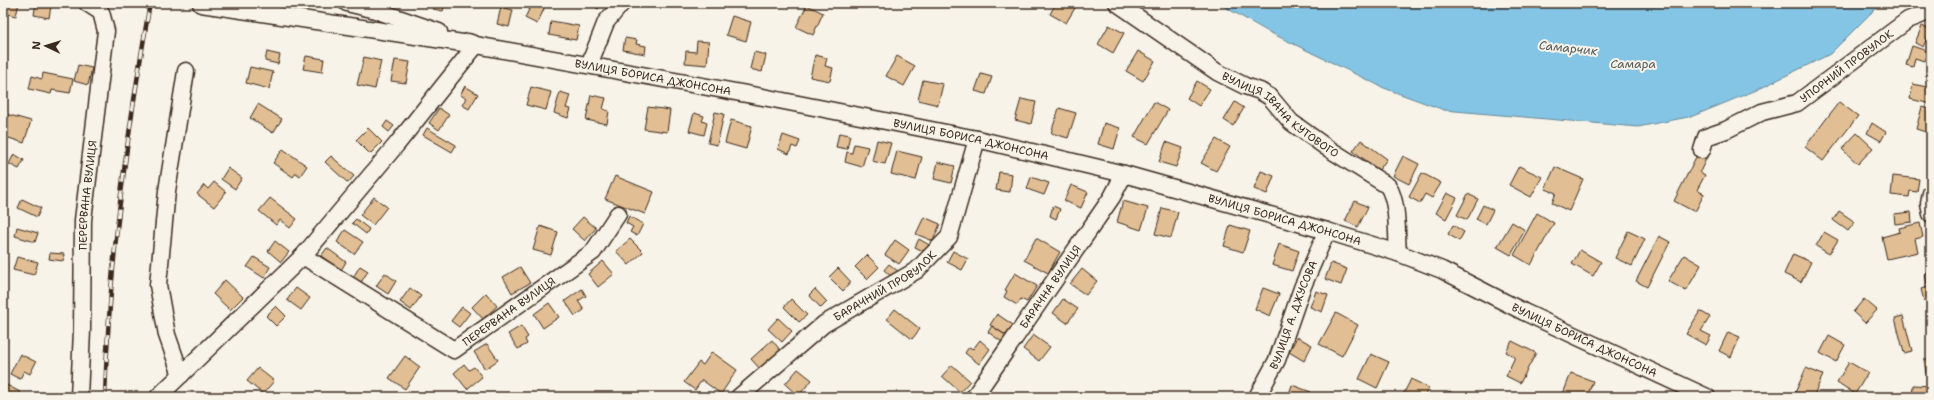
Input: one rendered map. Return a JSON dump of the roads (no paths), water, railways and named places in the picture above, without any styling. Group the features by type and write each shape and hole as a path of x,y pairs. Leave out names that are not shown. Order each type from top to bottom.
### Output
{"street":[{"name":"ПЕРЕРВАНА ВУЛИЦЯ","path":"79,397 82,330 83,220 106,31 100,12 87,3"},
{"path":"158,397 303,256 398,144 476,45 372,9 347,3"},
{"path":"589,65 606,22 622,3"},
{"name":"ВУЛИЦЯ ІВАНА КУТОВОГО","path":"1117,3 1217,72 1270,97 1291,122 1326,147 1388,186 1393,195 1395,207 1398,253"},
{"name":"ВУЛИЦЯ БОРИСА ДЖОНСОНА","path":"201,4 476,45 589,65 977,138 1124,174 1327,231 1398,253 1442,270 1524,312 1707,397"},
{"name":"УПОРНИЙ ПРОВУЛОК","path":"1702,150 1706,138 1762,112 1797,103 1908,20 1931,11"},
{"path":"180,375 167,336 158,285 167,191 186,71"},
{"name":"БАРАЧНИЙ ПРОВУЛОК","path":"739,397 824,324 882,289 918,270 949,237 977,138"},
{"name":"БАРАЧНА ВУЛИЦЯ","path":"974,397 1112,197 1124,174"},
{"path":"1931,192 1929,204 1931,214"},
{"name":"ПЕРЕРВАНА ВУЛИЦЯ","path":"303,256 454,350 593,252 618,214"},
{"name":"ВУЛИЦЯ А. ДЖУСОВА","path":"1257,397 1277,360 1302,288 1327,231"}],"water":[{"name":"Самара","path":"1218,3 1881,3 1830,54 1759,89 1693,116 1638,127 1444,110 1384,88 1265,30"}],"railway":[{"path":"105,397 110,298 120,199 150,3"}],"water label":[{"name":"Самарчик","path":"1568,48"}]}
